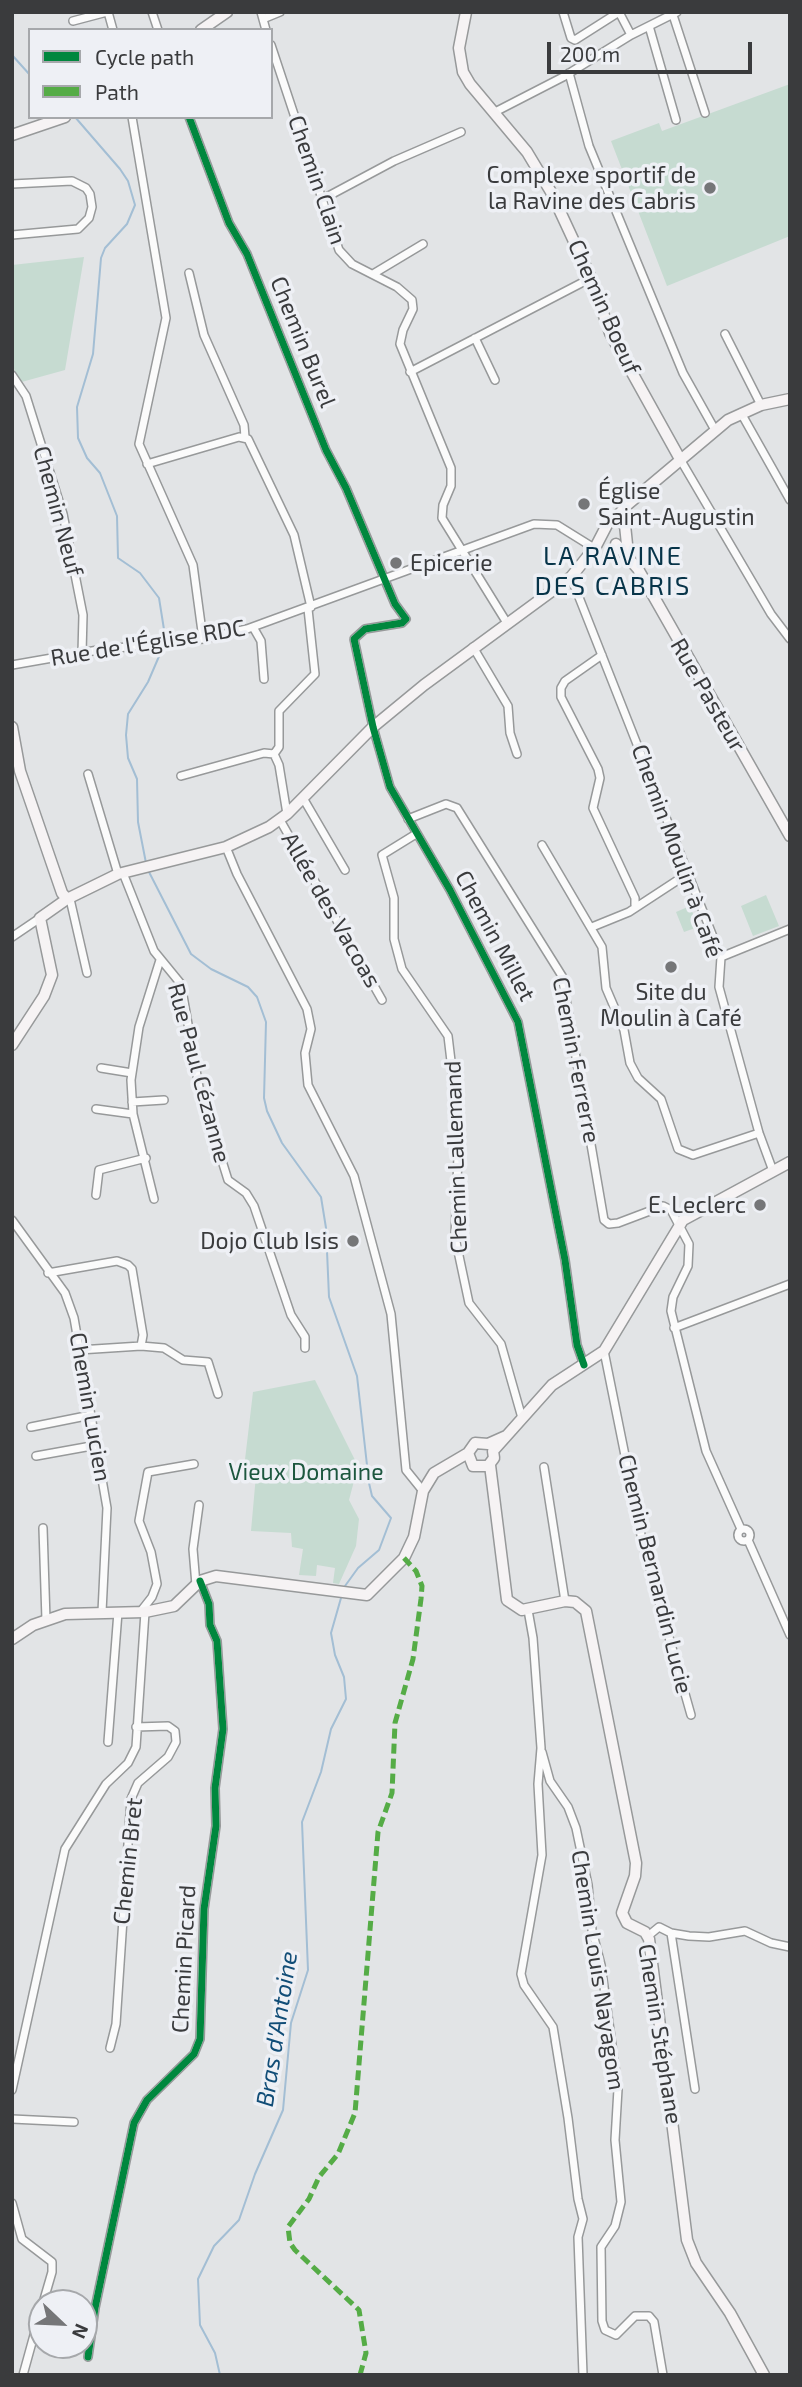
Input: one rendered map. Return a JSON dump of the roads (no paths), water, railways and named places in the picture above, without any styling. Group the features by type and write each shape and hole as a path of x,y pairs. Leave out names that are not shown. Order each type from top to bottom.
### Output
{"main road":[{"path":"204,28 227,12"},
{"name":"Chemin Boeuf","path":"466,12 459,60 470,84 527,152 551,192 591,278 610,333 680,459"},
{"path":"12,135 59,119"},
{"path":"12,1045 44,996 52,975 40,918 69,899 120,873 226,847 283,817 373,727 473,647 571,577 595,547 613,540 606,523 619,521 626,507 715,430 761,405 790,399"},
{"name":"Rue Pasteur","path":"619,521 628,533 613,540 628,554 790,836"},
{"path":"12,727 20,771 62,893 69,899"},
{"path":"565,1601 528,1610 512,1605 503,1588 487,1469 490,1447 506,1436 552,1385 604,1351 678,1225 703,1206 790,1162"},
{"path":"12,1639 25,1629 65,1614 143,1611 174,1606 198,1583 216,1576 268,1580 337,1593 367,1595 404,1558 414,1537 423,1491 437,1469 465,1458 475,1443 490,1447"},
{"path":"465,1458 487,1469"},
{"name":"Chemin Stéphane","path":"565,1601 575,1602 586,1611 634,1851 637,1869 622,1913 627,1923 648,1936 687,2240 696,2263 730,2313 764,2375"},
{"path":"12,1629 25,1629"}],"street":[{"path":"73,21 108,12"},
{"path":"262,16 280,12"},
{"path":"563,12 571,38 575,40 619,12 631,35"},
{"path":"495,111 569,74 631,35 674,13 705,113"},
{"path":"649,26 676,120"},
{"name":"Chemin Clain","path":"273,51 321,200 343,256 397,287 412,300 413,309 402,330 400,344 451,467 451,486 443,505 442,518 508,622"},
{"path":"569,74 589,146 683,373 715,430"},
{"path":"132,119 166,318 164,339 139,437 140,452 192,565 203,639"},
{"name":"Chemin Burel","path":"190,119 229,223 247,254 305,400 385,581"},
{"path":"321,200 394,161 461,132"},
{"path":"12,184 72,181 86,188 90,194 92,208 89,218 78,229 12,235"},
{"path":"373,274 423,244"},
{"path":"188,273 204,335 244,425 245,438 254,449 294,535 309,608 315,674 279,711 279,747 274,754"},
{"path":"410,372 591,278"},
{"path":"725,334 761,405"},
{"path":"475,338 495,380"},
{"name":"Chemin Neuf","path":"12,374 26,396 63,514 83,615 82,653"},
{"path":"741,414 790,500"},
{"path":"146,464 245,438"},
{"path":"680,459 771,614 790,639"},
{"name":"Rue de l'Église RDC","path":"12,665 82,653 203,639 253,627 385,581 534,524 546,523 578,535 595,547"},
{"name":"Chemin Moulin à Café","path":"571,577 721,957 719,987 759,1133 773,1171"},
{"name":"Chemin Millet","path":"385,581 405,621 365,629 354,639 373,727 386,776 416,834 450,890 518,1022 565,1260 578,1345 584,1365"},
{"path":"253,627 261,641 264,679"},
{"path":"473,647 508,706 510,733 517,754"},
{"path":"602,655 565,681 561,688 561,697 598,769 599,782 593,808 635,898 635,905"},
{"path":"181,776 264,753 274,754"},
{"path":"274,754 279,765 283,817"},
{"name":"Rue Paul Cézanne","path":"88,774 120,873 160,960 181,984 199,1087 228,1180 246,1193 254,1206 291,1315 305,1337 304,1348"},
{"path":"303,798 345,870"},
{"name":"Chemin Ferrerre","path":"408,819 446,804 461,811 562,975 604,1220 613,1224 663,1206 671,1210 678,1225"},
{"name":"Allée des Vacoas","path":"283,817 382,1000"},
{"name":"Chemin Lallemand","path":"416,834 382,855 394,898 394,939 402,969 448,1036 459,1128 455,1237 469,1303 501,1343 522,1418"},
{"path":"542,845 592,927 604,953 606,988 624,1030 630,1063 638,1078 662,1099 678,1149 693,1155 759,1133"},
{"path":"226,847 310,1019 305,1053 308,1085 354,1177 391,1314 406,1470 423,1491"},
{"path":"592,927 629,912 635,905 687,873"},
{"path":"69,899 87,972"},
{"path":"12,937 40,918"},
{"path":"721,957 790,929"},
{"path":"154,1199 134,1114 132,1073 139,1027 160,960"},
{"path":"101,1068 132,1073"},
{"path":"132,1102 164,1100"},
{"path":"96,1109 134,1114"},
{"path":"96,1195 99,1170 146,1158"},
{"name":"Chemin Lucien","path":"12,1220 71,1304 107,1508 102,1612"},
{"path":"678,1225 689,1244 691,1257 672,1302 674,1328 706,1451 741,1529 738,1538 742,1542 748,1540 790,1635"},
{"path":"48,1273 117,1261 128,1265 132,1269 141,1346"},
{"path":"674,1328 790,1284"},
{"path":"79,1350 141,1346 164,1348 183,1360 208,1362 218,1394"},
{"name":"Chemin Bernardin Lucie","path":"604,1351 640,1535 691,1715"},
{"path":"31,1427 91,1415"},
{"path":"36,1456 97,1445"},
{"path":"12,2090 65,1849 106,1784 134,1753 143,1611 157,1584 151,1552 139,1521 148,1472 194,1464"},
{"path":"544,1467 565,1601"},
{"name":"Chemin Picard","path":"98,2294 134,2123 147,2101 194,2053 200,2039 204,1909 216,1826 215,1788 223,1730 217,1641 210,1625 209,1604 198,1583 192,1549 199,1506"},
{"path":"43,1528 46,1620"},
{"path":"528,1610 533,1638 541,1748 538,1784 542,1856 521,1974 524,1985 548,2018 555,2035 583,2219 578,2236 583,2375"},
{"path":"108,1742 118,1612"},
{"name":"Chemin Bret","path":"110,2048 116,2024 131,1799 138,1783 168,1757 176,1742 175,1731 168,1726 136,1727"},
{"name":"Chemin Louis Nayagom","path":"541,1748 550,1781 572,1816 578,1840 588,1885 592,1930 601,1965 618,2089 615,2140 621,2202 615,2226 601,2247 601,2316"},
{"path":"648,1936 659,1927 671,1933 709,1937 745,1931 771,1943 790,1947"},
{"path":"671,1933 695,2090"},
{"path":"12,2119 74,2122"},
{"path":"12,2203 22,2239 52,2262 46,2289"},
{"path":"583,2318 601,2316 605,2330 616,2335 635,2316 649,2316 654,2322 663,2375"},
{"path":"23,2375 28,2356"}],"waterway":[{"name":"Bras d'Antoine","path":"12,55 28,73"},
{"name":"Bras d'Antoine","path":"77,119 120,169 128,181 135,205 127,224 105,248 101,258 93,354 77,407 78,438 87,458 100,473 117,516 118,558 140,573 159,598 166,642"},
{"name":"Bras d'Antoine","path":"146,863 138,822 137,779 128,758 126,735 128,714 148,682 163,647"},
{"name":"Bras d'Antoine","path":"149,872 191,954 211,969 248,987 257,997 266,1022 264,1098 267,1111 282,1143 321,1197 326,1228 329,1297 357,1376 369,1483 372,1496 391,1518 379,1550 358,1568 345,1586"},
{"name":"Bras d'Antoine","path":"220,2375 215,2353 200,2325 198,2279 214,2246 239,2220 255,2174 283,2110 291,2023 308,1970 302,1822 321,1772 331,1729 346,1699 344,1677 335,1655 331,1633 341,1598"}],"place":[{"name":"Complexe sportif de la Ravine des Cabris","path":"710,188"},
{"name":"Église Saint-Augustin","path":"584,504"},
{"name":"Epicerie","path":"396,563"},
{"name":"Site du Moulin à Café","path":"671,967"},
{"name":"E. Leclerc","path":"760,1205"},
{"name":"Dojo Club Isis","path":"353,1241"}],"district":[{"name":"LA RAVINE DES CABRIS","path":"613,571"}],"park label":[{"name":"Vieux Domaine","path":"306,1472"}]}
